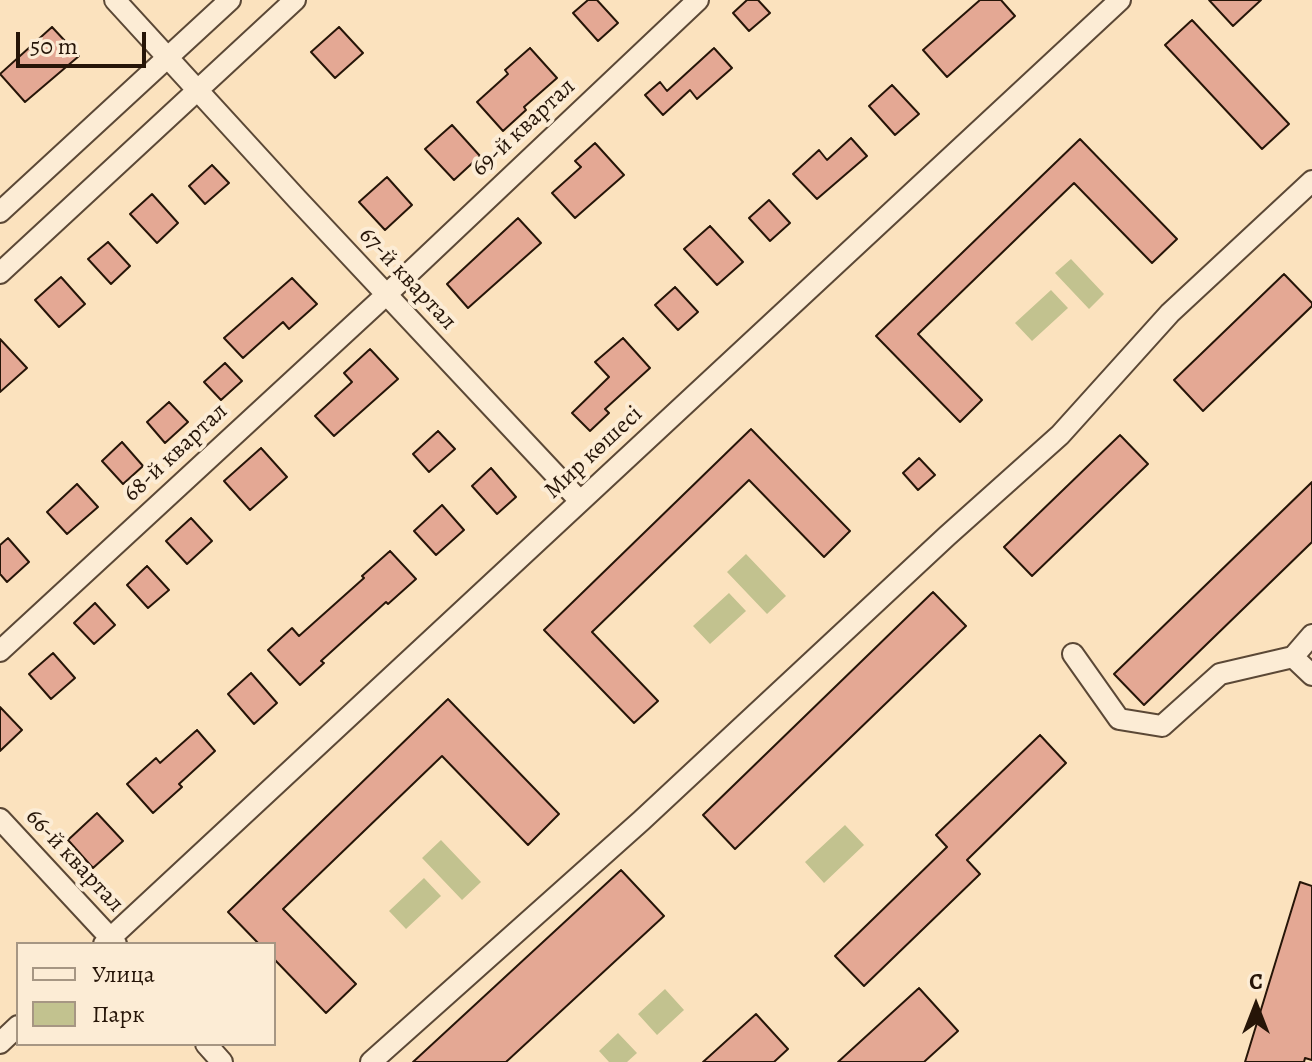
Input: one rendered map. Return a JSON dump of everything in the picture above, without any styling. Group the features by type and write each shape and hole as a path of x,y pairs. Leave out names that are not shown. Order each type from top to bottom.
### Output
{"street":[{"name":"67-й квартал","path":"115,0 580,501"},
{"path":"0,212 230,0"},
{"path":"0,273 295,0"},
{"name":"69-й квартал","path":"387,294 698,0"},
{"name":"Мир көшесі","path":"110,942 1120,0"},
{"path":"371,1062 641,821 1060,435 1170,313 1312,181"},
{"name":"68-й квартал","path":"0,651 387,294"},
{"path":"1073,654 1119,719 1162,726 1220,674 1293,657 1312,635"},
{"path":"1293,657 1312,675"},
{"name":"66-й квартал","path":"0,819 110,942"},
{"path":"0,1043 16,1028"},
{"path":"208,1046 222,1062"}],"green space":[{"path":"1071,259 1104,294 1089,309 1055,273"},
{"path":"1051,290 1068,308 1032,341 1015,323"},
{"path":"746,554 786,596 767,614 727,572"},
{"path":"729,593 746,611 710,644 693,626"},
{"path":"845,825 864,845 824,883 805,862"},
{"path":"441,840 481,882 462,900 422,858"},
{"path":"424,878 441,896 406,929 389,911"},
{"path":"665,989 684,1010 657,1035 638,1014"},
{"path":"618,1033 637,1053 627,1062 609,1062 599,1051"}],"building":[{"path":"588,0 597,0 618,23 598,41 573,13"},
{"path":"747,0 758,0 770,13 749,31 733,13"},
{"path":"980,0 1001,0 1015,16 947,77 923,50"},
{"path":"1209,0 1261,0 1233,26"},
{"path":"1192,20 1289,124 1262,149 1165,45"},
{"path":"52,27 79,56 25,102 0,74"},
{"path":"339,27 363,53 335,78 311,52"},
{"path":"530,48 557,78 524,107 526,110 503,131 477,102 508,74 505,70"},
{"path":"714,48 732,68 697,99 690,90 663,115 645,95 660,82 667,91"},
{"path":"892,85 919,114 895,135 869,106"},
{"path":"452,125 480,156 454,180 425,149"},
{"path":"851,138 867,156 817,199 793,174 819,150 827,160"},
{"path":"1080,139 1177,239 1152,263 1074,183 918,334 982,400 960,422 876,336"},
{"path":"595,143 624,175 575,218 552,193 581,167 575,161"},
{"path":"212,165 229,183 205,204 189,186"},
{"path":"387,177 412,205 385,230 359,202"},
{"path":"152,194 178,223 157,243 130,214"},
{"path":"769,200 790,223 770,241 749,218"},
{"path":"518,218 541,243 468,308 447,284"},
{"path":"710,226 743,262 717,285 684,249"},
{"path":"108,242 130,266 111,284 88,259"},
{"path":"1284,274 1312,306 1203,411 1174,380"},
{"path":"61,277 85,304 59,327 35,300"},
{"path":"292,278 317,304 289,329 283,322 243,358 224,338"},
{"path":"675,287 698,312 678,330 655,305"},
{"path":"623,338 650,368 605,409 609,413 590,431 572,413 609,377 595,362"},
{"path":"0,339 27,368 0,392"},
{"path":"370,349 398,379 334,436 315,416 352,382 344,373"},
{"path":"225,363 242,381 221,400 204,382"},
{"path":"169,402 188,422 165,443 147,422"},
{"path":"751,429 850,531 824,557 749,480 592,632 658,701 634,723 544,630"},
{"path":"438,431 455,449 429,472 413,454"},
{"path":"1120,435 1148,464 1032,576 1004,547"},
{"path":"122,442 143,466 123,484 102,461"},
{"path":"261,448 287,477 250,510 224,481"},
{"path":"919,458 935,475 918,490 903,473"},
{"path":"491,468 516,497 497,514 472,486"},
{"path":"1312,482 1312,542 1144,705 1114,674"},
{"path":"77,484 98,507 67,534 47,512"},
{"path":"442,505 464,530 436,555 414,531"},
{"path":"191,518 212,541 187,564 166,541"},
{"path":"8,538 29,562 7,582 0,574 0,545"},
{"path":"390,551 416,579 321,661 324,663 300,685 268,650 292,628 299,636"},
{"path":"147,566 169,590 148,608 127,585"},
{"path":"933,592 966,626 735,849 703,815"},
{"path":"95,603 115,625 94,644 74,623"},
{"path":"53,653 75,678 51,699 29,674"},
{"path":"251,673 277,703 254,724 228,694"},
{"path":"448,699 559,814 528,845 442,756 283,909 356,984 326,1013 276,961 276,942 257,942 228,912"},
{"path":"0,707 22,730 0,751"},
{"path":"197,730 215,751 153,813 127,784 156,758 160,763"},
{"path":"1040,735 1066,763 967,860 980,874 864,986 835,956 947,847 936,835"},
{"path":"97,813 123,841 93,868 68,840"},
{"path":"621,870 664,916 506,1062 413,1062"},
{"path":"1300,882 1312,886 1312,1060 1245,1062"},
{"path":"919,988 958,1031 924,1062 838,1062"},
{"path":"756,1014 788,1049 774,1062 703,1062"}]}
